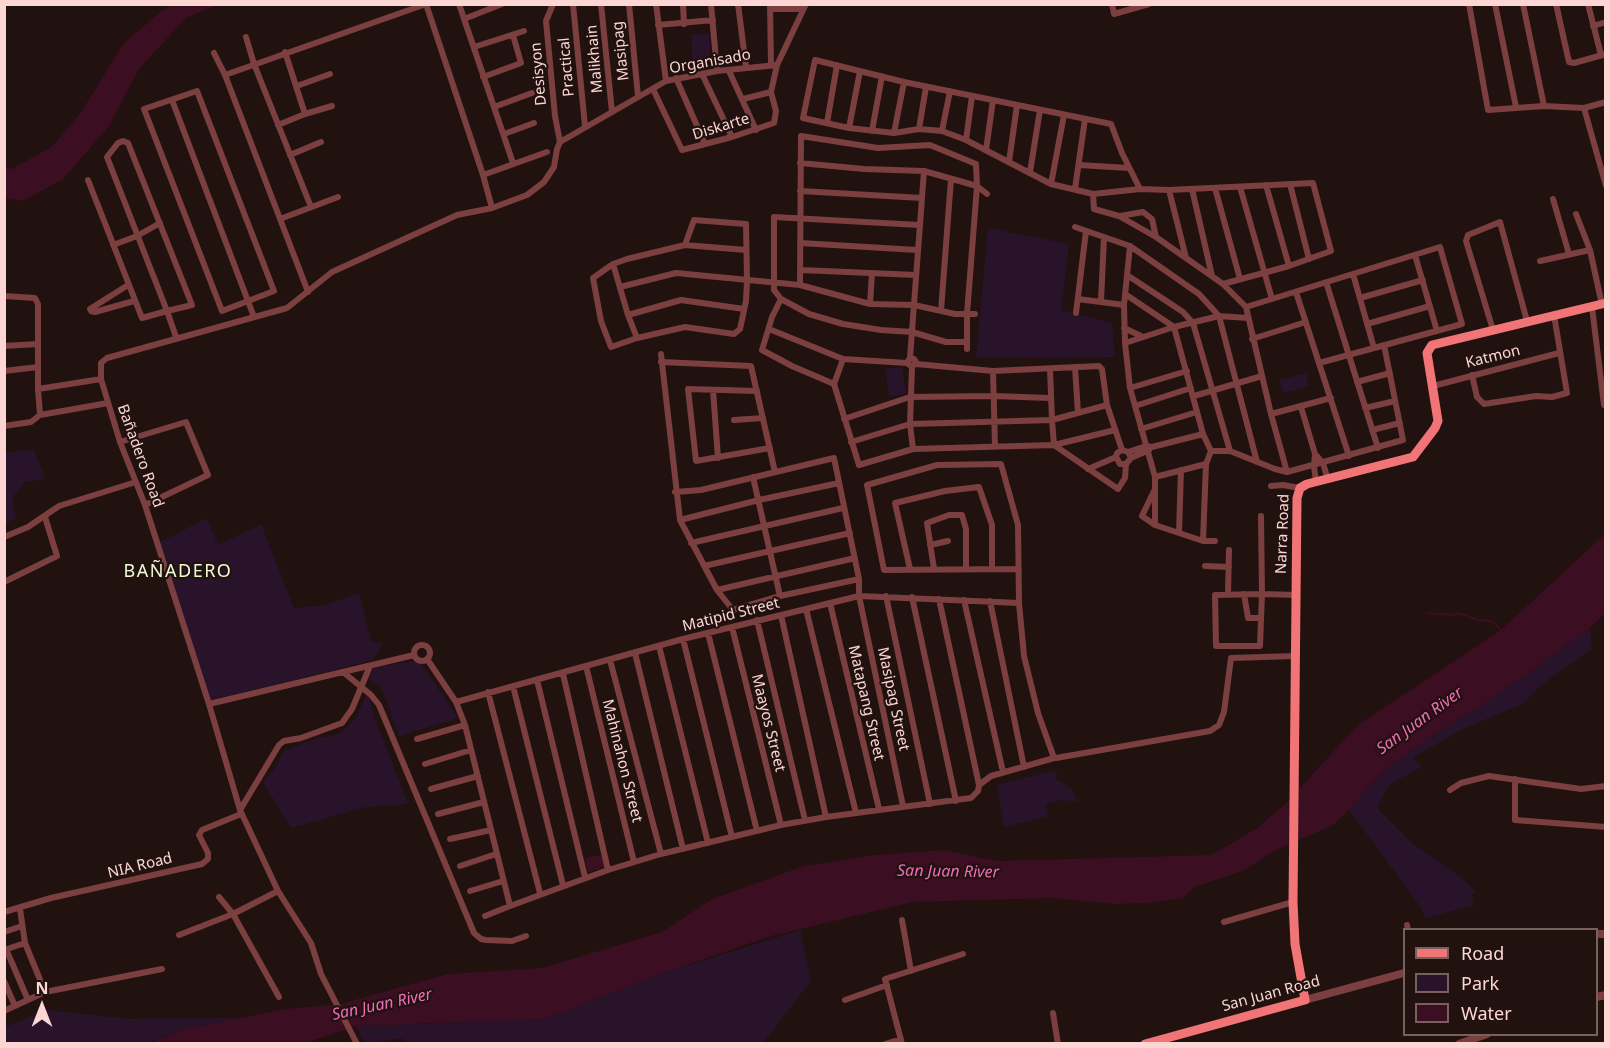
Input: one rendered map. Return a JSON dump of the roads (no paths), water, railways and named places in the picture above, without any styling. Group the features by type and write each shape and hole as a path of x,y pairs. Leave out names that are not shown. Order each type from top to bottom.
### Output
{"main road":[{"name":"Narra Road","path":"1305,1000 1295,944 1293,902 1297,498 1300,488 1413,457 1437,425 1438,415 1427,352 1430,346 1604,304"},
{"name":"San Juan Road","path":"1145,1044 1305,1000"}],"street":[{"path":"225,75 426,4 492,208"},
{"path":"459,4 513,163"},
{"path":"464,19 502,4"},
{"name":"Desisyon","path":"553,4 546,21 555,116 560,142"},
{"name":"Practical","path":"573,4 585,126"},
{"name":"Malikhain","path":"601,4 612,112"},
{"name":"Masipag","path":"628,4 638,96"},
{"path":"656,4 666,81"},
{"path":"683,4 684,24"},
{"path":"711,4 717,71"},
{"path":"738,4 746,67"},
{"path":"1112,4 1114,14 1149,4"},
{"path":"1468,4 1488,110 1544,106 1584,108 1605,102"},
{"path":"1495,4 1516,107"},
{"path":"1523,4 1544,106"},
{"path":"1556,4 1569,62 1574,63 1603,54 1588,4"},
{"path":"770,7 805,7 774,65 770,7"},
{"path":"658,25 713,20"},
{"path":"1593,26 1605,22"},
{"path":"474,47 524,32"},
{"path":"483,77 521,63 513,34"},
{"path":"246,37 254,64 311,207"},
{"path":"285,52 305,114"},
{"path":"214,53 225,75 308,292"},
{"path":"1140,189 1111,124 926,87 815,60 803,118 849,128 894,134 919,129 942,131 966,140 1051,184 1093,194 1140,189 1169,190 1313,183 1331,251 1288,267 1224,284"},
{"name":"Organisado","path":"560,142 666,81 717,71 774,65"},
{"name":"Diskarte","path":"653,89 680,148 686,150 774,123 776,111 771,92 774,65"},
{"path":"827,123 837,65"},
{"path":"729,71 756,130"},
{"path":"849,128 860,71"},
{"path":"297,86 330,74"},
{"path":"702,74 732,137"},
{"path":"872,131 882,76"},
{"path":"676,78 705,144"},
{"path":"894,134 904,82"},
{"path":"919,129 926,87"},
{"path":"197,91 274,291 248,301 222,310 144,110 197,91"},
{"path":"942,131 950,91"},
{"path":"743,99 771,92"},
{"path":"494,107 532,93"},
{"path":"966,140 972,96"},
{"path":"172,100 254,317"},
{"path":"986,150 993,100"},
{"path":"1009,162 1017,105"},
{"path":"278,125 332,106"},
{"path":"1584,108 1605,186"},
{"path":"1030,172 1040,110"},
{"path":"1051,184 1064,115"},
{"path":"1074,189 1085,119"},
{"path":"504,134 534,123"},
{"path":"800,285 801,270 800,243 800,217 800,191 800,163 801,136 878,148 930,145 976,164 977,186 967,314 967,345 946,342 912,332 843,324 809,314 781,299 774,290 773,283 774,217 800,217 919,225"},
{"path":"88,180 142,318 167,311 192,305 128,143 123,141 118,143 107,157 167,311 176,337"},
{"path":"290,155 321,142"},
{"path":"38,389 100,379 101,363 106,358 287,308 332,272 457,215 492,208 527,195 544,182 554,167 560,142"},
{"path":"483,175 548,152"},
{"path":"800,163 864,169 924,171 977,186 987,194"},
{"path":"1079,165 1129,168"},
{"path":"913,449 910,424 912,332 924,171"},
{"path":"940,311 951,179"},
{"path":"1290,184 1309,259"},
{"path":"1266,185 1288,267"},
{"path":"1240,187 1272,299"},
{"path":"1215,188 1240,279"},
{"path":"1192,189 1212,276"},
{"path":"1169,190 1186,258"},
{"path":"800,191 922,198"},
{"path":"1093,194 1094,209 1119,216 1156,237 1224,284 1246,307 1252,339 1287,472"},
{"path":"280,219 338,196"},
{"path":"1553,199 1569,254"},
{"path":"1119,216 1143,212 1152,219 1156,237"},
{"path":"1576,214 1590,250 1604,304"},
{"path":"685,244 694,220 746,224 747,281 740,329 734,334 685,327 637,338 611,347 601,321 592,278 614,264 685,244 746,250"},
{"path":"1493,330 1466,241 1468,236 1500,222 1527,321"},
{"path":"113,244 137,236 160,224"},
{"path":"1075,227 1130,246 1198,294 1219,316 1257,462"},
{"path":"1076,313 1086,231"},
{"path":"1101,302 1104,237"},
{"path":"800,243 917,250"},
{"path":"1130,246 1124,305 1125,343 1130,388 1141,429 1149,448 1155,477 1155,525"},
{"path":"1246,307 1440,247 1462,324 1319,363"},
{"path":"1540,261 1590,250"},
{"path":"1415,255 1437,331"},
{"path":"614,264 637,338"},
{"path":"801,270 916,275"},
{"path":"620,287 676,273 800,285 870,304 914,304 955,314 975,314"},
{"path":"870,304 872,273"},
{"path":"1353,274 1374,348"},
{"path":"1127,275 1183,312 1193,323 1230,451"},
{"path":"1360,298 1423,280"},
{"path":"1326,282 1378,448"},
{"path":"128,285 90,309 95,312 134,301"},
{"path":"1296,292 1349,456"},
{"path":"1125,294 1174,327 1203,434 1211,451 1206,464 1203,541"},
{"path":"4,296 35,298 38,304 40,415"},
{"path":"781,299 762,350 834,384"},
{"path":"1078,299 1124,305"},
{"path":"628,315 681,300 744,309"},
{"path":"1367,324 1430,306"},
{"path":"1592,307 1604,405"},
{"path":"1472,375 1477,397 1484,404 1536,396 1552,397 1567,393 1554,315"},
{"path":"1125,343 1174,327 1219,316 1248,318"},
{"path":"1252,339 1306,322"},
{"path":"1124,328 1144,337"},
{"path":"769,329 843,359 993,370 1101,366 1107,405 1115,430 1127,453 1125,478 1118,489 1054,445"},
{"path":"4,346 38,344"},
{"path":"1211,451 1230,451 1287,472 1403,440 1384,345"},
{"name":"Katmon","path":"1433,386 1559,353"},
{"path":"661,354 680,520 717,590 733,610 780,596 859,579"},
{"path":"843,359 834,384 860,465 913,449 1054,445 1115,430"},
{"path":"661,362 751,366 775,472 701,490 675,492"},
{"path":"4,372 38,367"},
{"path":"1075,367 1078,413"},
{"path":"1050,369 1054,445"},
{"path":"993,370 995,446"},
{"path":"1130,388 1187,371"},
{"path":"1357,382 1390,373"},
{"path":"1194,396 1262,376"},
{"name":"Bañadero Road","path":"100,379 120,442 145,505 209,704 240,812 278,891 311,943 326,983 357,1044"},
{"path":"1135,406 1191,388"},
{"path":"757,392 688,389 696,461 770,448"},
{"path":"713,390 718,458"},
{"path":"844,419 910,397 1050,398"},
{"path":"1271,414 1330,398"},
{"path":"1365,408 1395,401"},
{"path":"4,426 31,422 40,415 108,403"},
{"path":"851,442 910,424 1052,420 1107,405"},
{"path":"1301,407 1315,454 1316,482"},
{"path":"1141,429 1197,412"},
{"path":"734,420 763,418"},
{"path":"120,442 186,422 208,475 145,505"},
{"path":"1372,430 1400,423"},
{"path":"1088,469 1116,458 1117,453 1127,453 1203,434"},
{"path":"1315,454 1323,463 1328,480"},
{"path":"1116,458 1120,464 1126,464"},
{"name":"Masipag Street","path":"775,472 834,459 859,579 859,596 903,806"},
{"path":"979,784 1003,772 1054,759 1038,713 1024,656 1019,603 1018,525 1001,464 937,465 867,485 884,570 1018,569"},
{"path":"1155,477 1206,464"},
{"path":"1179,533 1181,470"},
{"path":"753,477 780,596"},
{"path":"4,537 28,527 59,506 136,482"},
{"path":"680,520 839,483"},
{"path":"1271,486 1283,485 1300,488"},
{"path":"910,569 896,503 945,491 980,487 992,525 992,568"},
{"path":"1155,487 1142,516 1155,525 1203,541 1215,541"},
{"path":"691,543 843,508"},
{"path":"934,569 927,523 949,515 962,515 966,529 966,569"},
{"path":"1261,516 1262,594 1260,646 1216,646 1215,595 1262,594 1296,595"},
{"path":"4,582 57,556 45,517"},
{"path":"704,566 850,533"},
{"path":"930,545 948,541"},
{"path":"1228,594 1229,550"},
{"path":"717,590 855,558"},
{"path":"1205,566 1229,567"},
{"path":"1244,594 1248,618 1261,618"},
{"name":"Matipid Street","path":"456,702 684,639 859,596 1019,603"},
{"path":"886,596 930,804"},
{"path":"912,597 956,801"},
{"path":"485,916 585,877 661,854 804,820 971,798 978,791 979,784 939,599"},
{"path":"964,600 1003,772"},
{"path":"990,602 1024,766"},
{"name":"Matapang Street","path":"830,603 879,810"},
{"path":"806,609 856,813"},
{"path":"781,615 826,817"},
{"path":"757,620 804,820"},
{"name":"Maayos Street","path":"732,627 781,825"},
{"path":"708,633 757,831"},
{"path":"684,639 732,837"},
{"path":"414,655 416,647 423,645 430,651 427,658"},
{"path":"659,646 708,843"},
{"path":"634,653 683,849"},
{"path":"209,704 414,655"},
{"path":"414,655 419,660 427,658"},
{"path":"1056,758 1210,731 1218,725 1224,712 1231,658 1295,656"},
{"path":"427,658 456,702 465,725 510,906"},
{"path":"610,660 661,854"},
{"path":"240,812 279,745 284,741 301,738 342,723 352,709 370,666"},
{"name":"Mahinahon Street","path":"586,666 634,862"},
{"path":"343,672 379,705 474,933 486,940 512,941 526,936"},
{"path":"563,674 608,870"},
{"path":"537,680 585,877"},
{"path":"513,686 563,885"},
{"path":"488,693 540,893"},
{"path":"417,739 465,725"},
{"path":"425,764 471,750"},
{"path":"432,789 478,776"},
{"path":"1450,790 1461,783 1489,776 1581,789 1605,786"},
{"path":"1515,779 1515,820 1605,827"},
{"path":"438,814 484,802"},
{"name":"NIA Road","path":"4,912 51,898 202,864 208,859 208,853 199,834 202,830 240,812"},
{"path":"450,839 490,830"},
{"path":"460,866 496,854"},
{"path":"470,891 503,881"},
{"path":"179,934 233,914 278,891"},
{"path":"219,897 233,914 279,997"},
{"path":"1224,922 1293,902"},
{"path":"20,909 25,943 45,992"},
{"path":"902,920 911,971"},
{"path":"4,932 22,926"},
{"path":"25,943 5,949 28,1000"},
{"path":"885,1044 901,1042 885,979 963,954"},
{"path":"4,1011 45,992 162,969"},
{"name":"San Juan Road","path":"1305,1000 1403,973"},
{"path":"4,981 15,1006"},
{"path":"845,1000 887,985"},
{"path":"1053,1013 1058,1044"},
{"path":"1459,1044 1484,1036"}],"water":[{"path":"172,5 218,5 187,17 139,69 109,126 62,180 22,201 5,198 5,167 12,169 53,146 81,112 124,43 164,9"},
{"name":"San Juan River","path":"1605,534 1605,613 1590,628 1483,705 1448,725 1396,761 1374,780 1333,825 1272,852 1245,870 1194,887 1183,898 1148,903 1115,904 1052,898 913,902 771,936 660,974 545,1019 356,1026 305,1043 149,1044 179,1030 285,1009 340,1004 448,974 542,968 662,932 712,899 804,866 874,855 944,850 997,861 1211,855 1256,829 1285,804 1358,725 1501,630"},
{"path":"602,855 606,867 588,872 585,858"}],"waterway":[{"path":"1427,613 1452,615 1458,613 1478,620 1492,621 1501,630"}],"district":[{"name":"BAÑADERO","path":"178,572"}]}
